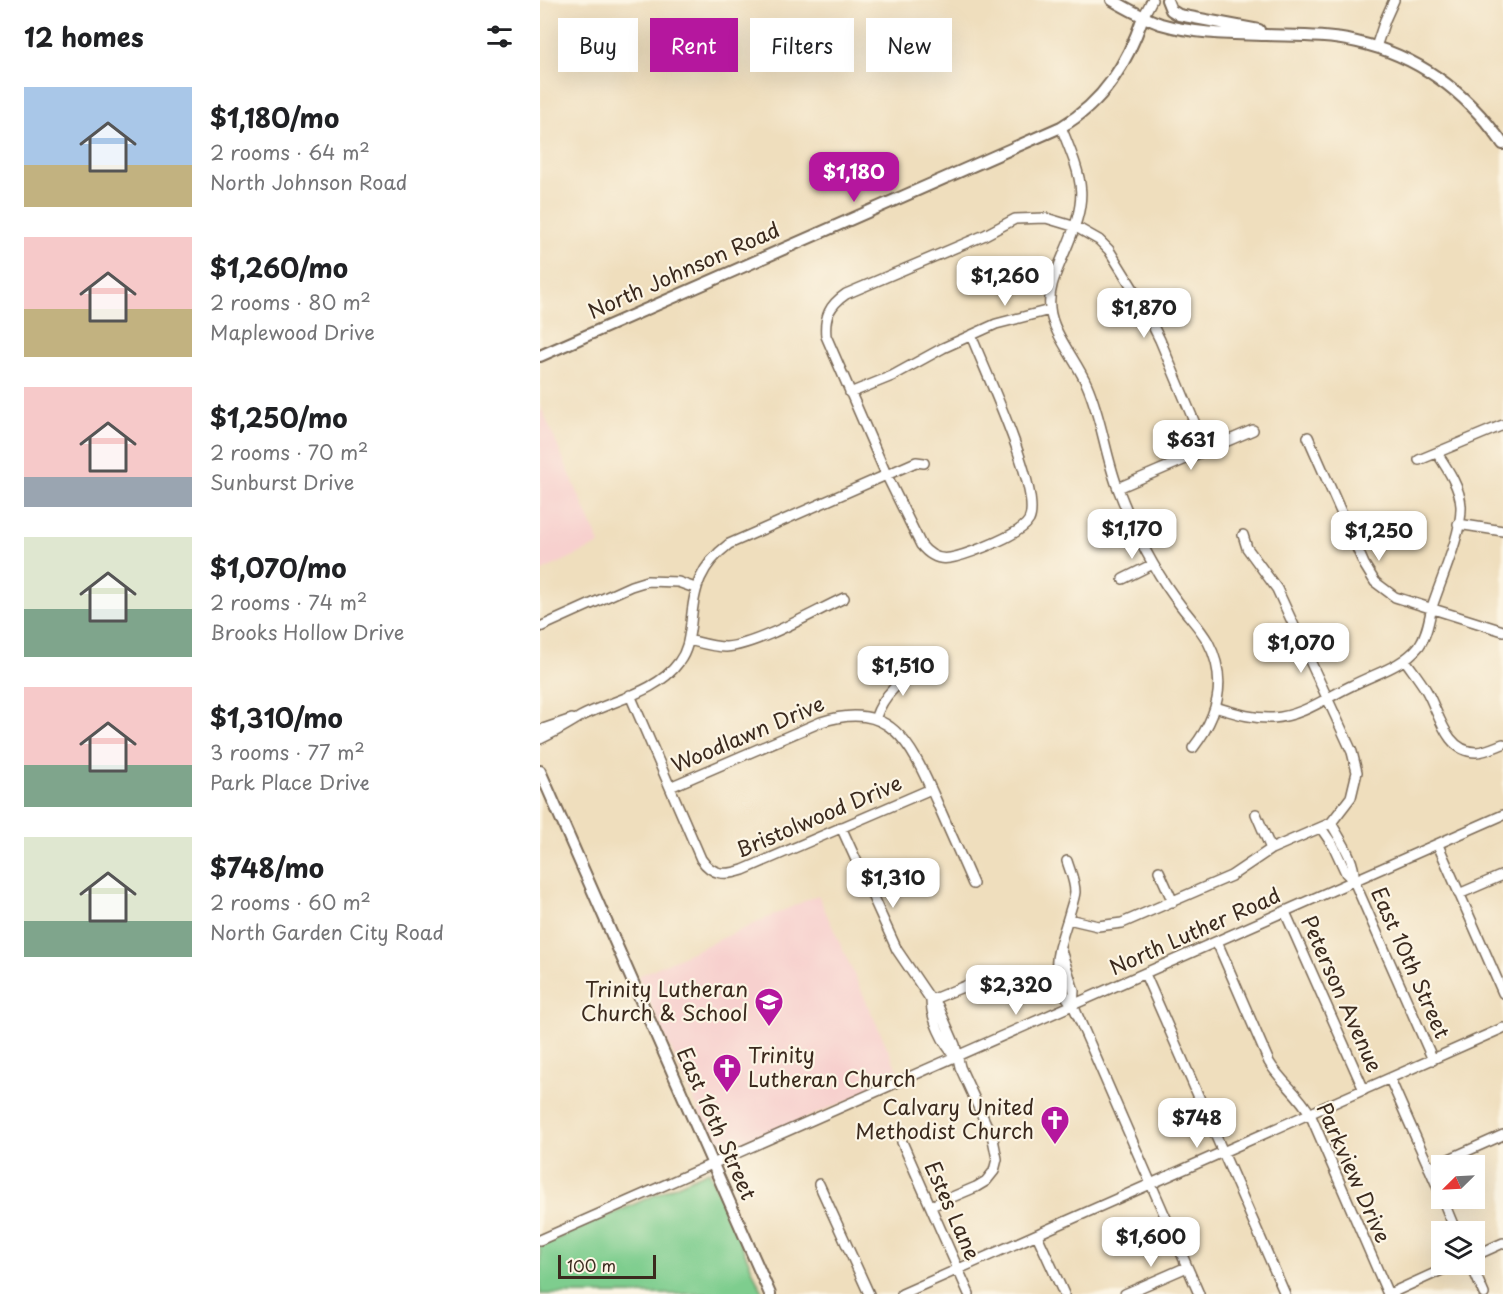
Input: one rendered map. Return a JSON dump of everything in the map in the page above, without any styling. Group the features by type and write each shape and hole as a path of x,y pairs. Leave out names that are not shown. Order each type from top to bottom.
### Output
{"main road":[{"path":"1112,0 1161,24 1197,31 1337,39 1376,47 1408,59 1455,90 1480,115 1503,144"},
{"path":"1167,0 1171,10 1179,15 1248,27 1277,35"},
{"name":"North Johnson Road","path":"540,356 1061,127 1086,111 1098,99 1135,42 1143,17"},
{"name":"East 16th Street","path":"540,771 770,1294"}],"street":[{"name":"North Johnson Road","path":"1143,17 1152,0"},
{"path":"1376,47 1384,20 1394,0"},
{"path":"1061,127 1081,179 1082,195 1076,227 1052,282 1049,296 1052,321 1078,365 1088,388 1118,488 1153,564 1209,644 1218,680 1218,696 1209,726 1193,748"},
{"path":"971,335 1015,440 1031,501 1029,520 1017,531 981,548 954,558 936,558 927,553 921,545 886,474 826,336 827,314 831,305 846,294 986,235 1015,219 1046,218 1076,227 1100,240 1109,250 1130,283 1160,340 1206,450"},
{"path":"850,393 892,376 996,324 1050,310"},
{"path":"1419,460 1503,425"},
{"path":"1118,488 1253,430"},
{"path":"1308,437 1364,564 1375,582 1395,597 1503,631"},
{"path":"1215,707 1246,717 1274,718 1291,715 1310,708 1405,660 1421,644 1455,539 1461,509 1460,496 1448,469 1437,453"},
{"path":"540,730 580,717 657,683 672,671 680,661 689,640 695,588 708,564 729,544 886,474 915,462 924,463"},
{"path":"1458,524 1503,531"},
{"path":"1068,919 1098,926 1110,926 1173,902 1231,876 1271,849 1331,824 1351,797 1357,772 1352,752 1277,589 1247,549 1243,535"},
{"path":"1123,579 1153,564"},
{"path":"540,627 647,581 678,582 695,588"},
{"path":"689,640 720,646 739,645 758,639 844,598"},
{"path":"1405,660 1426,690 1442,727 1454,742 1462,748 1475,752 1503,744"},
{"path":"924,668 896,684 882,703 875,719 904,738 919,761 973,884"},
{"path":"630,695 670,787"},
{"name":"Woodlawn Drive","path":"670,787 821,722 849,715 875,719"},
{"path":"540,739 563,729 580,717"},
{"name":"Bristolwood Drive","path":"670,787 701,859 711,871 732,874 931,789"},
{"path":"1256,814 1271,849"},
{"name":"North Luther Road","path":"540,1240 1503,815"},
{"path":"1331,824 1355,871 1354,881"},
{"path":"841,827 897,950 930,999 931,1009 949,1050 957,1057 993,1140 997,1159 994,1170 986,1180 976,1187 931,1206"},
{"path":"1321,828 1334,847 1346,873 1354,881"},
{"path":"1438,844 1503,993"},
{"path":"1066,861 1074,882 1075,895 1060,947 1074,991 1073,1005 1199,1294"},
{"path":"1160,871 1173,902"},
{"path":"1459,894 1503,875"},
{"name":"East 10th Street","path":"1354,881 1433,1060"},
{"name":"Peterson Avenue","path":"1285,912 1364,1090"},
{"name":"Parkview Drive","path":"1217,942 1269,1062 1276,1074 1298,1096 1310,1114 1388,1294"},
{"path":"1145,974 1285,1294"},
{"path":"930,999 970,984"},
{"path":"902,1294 1503,1028"},
{"path":"1390,1079 1431,1173"},
{"path":"1429,1168 1503,1135"},
{"name":"Estes Lane","path":"902,1142 969,1294"},
{"path":"819,1184 869,1294"},
{"path":"1037,1235 1064,1294"},
{"path":"1485,1251 1503,1243"},
{"path":"1125,1294 1187,1267"},
{"path":"1388,1294 1431,1275"},
{"path":"1476,1275 1484,1294"}],"shaded area":[{"path":"540,405 600,544 540,572"},
{"name":"Trinity Lutheran Church & School","path":"818,895 901,1078 718,1154 638,976"}],"green space":[{"path":"709,1171 763,1294 540,1294 540,1246"}],"place":[{"name":"Trinity Lutheran Church & School","path":"769,1028"},
{"name":"Trinity Lutheran Church","path":"727,1094"},
{"name":"Calvary United Methodist Church","path":"1055,1146"}]}
